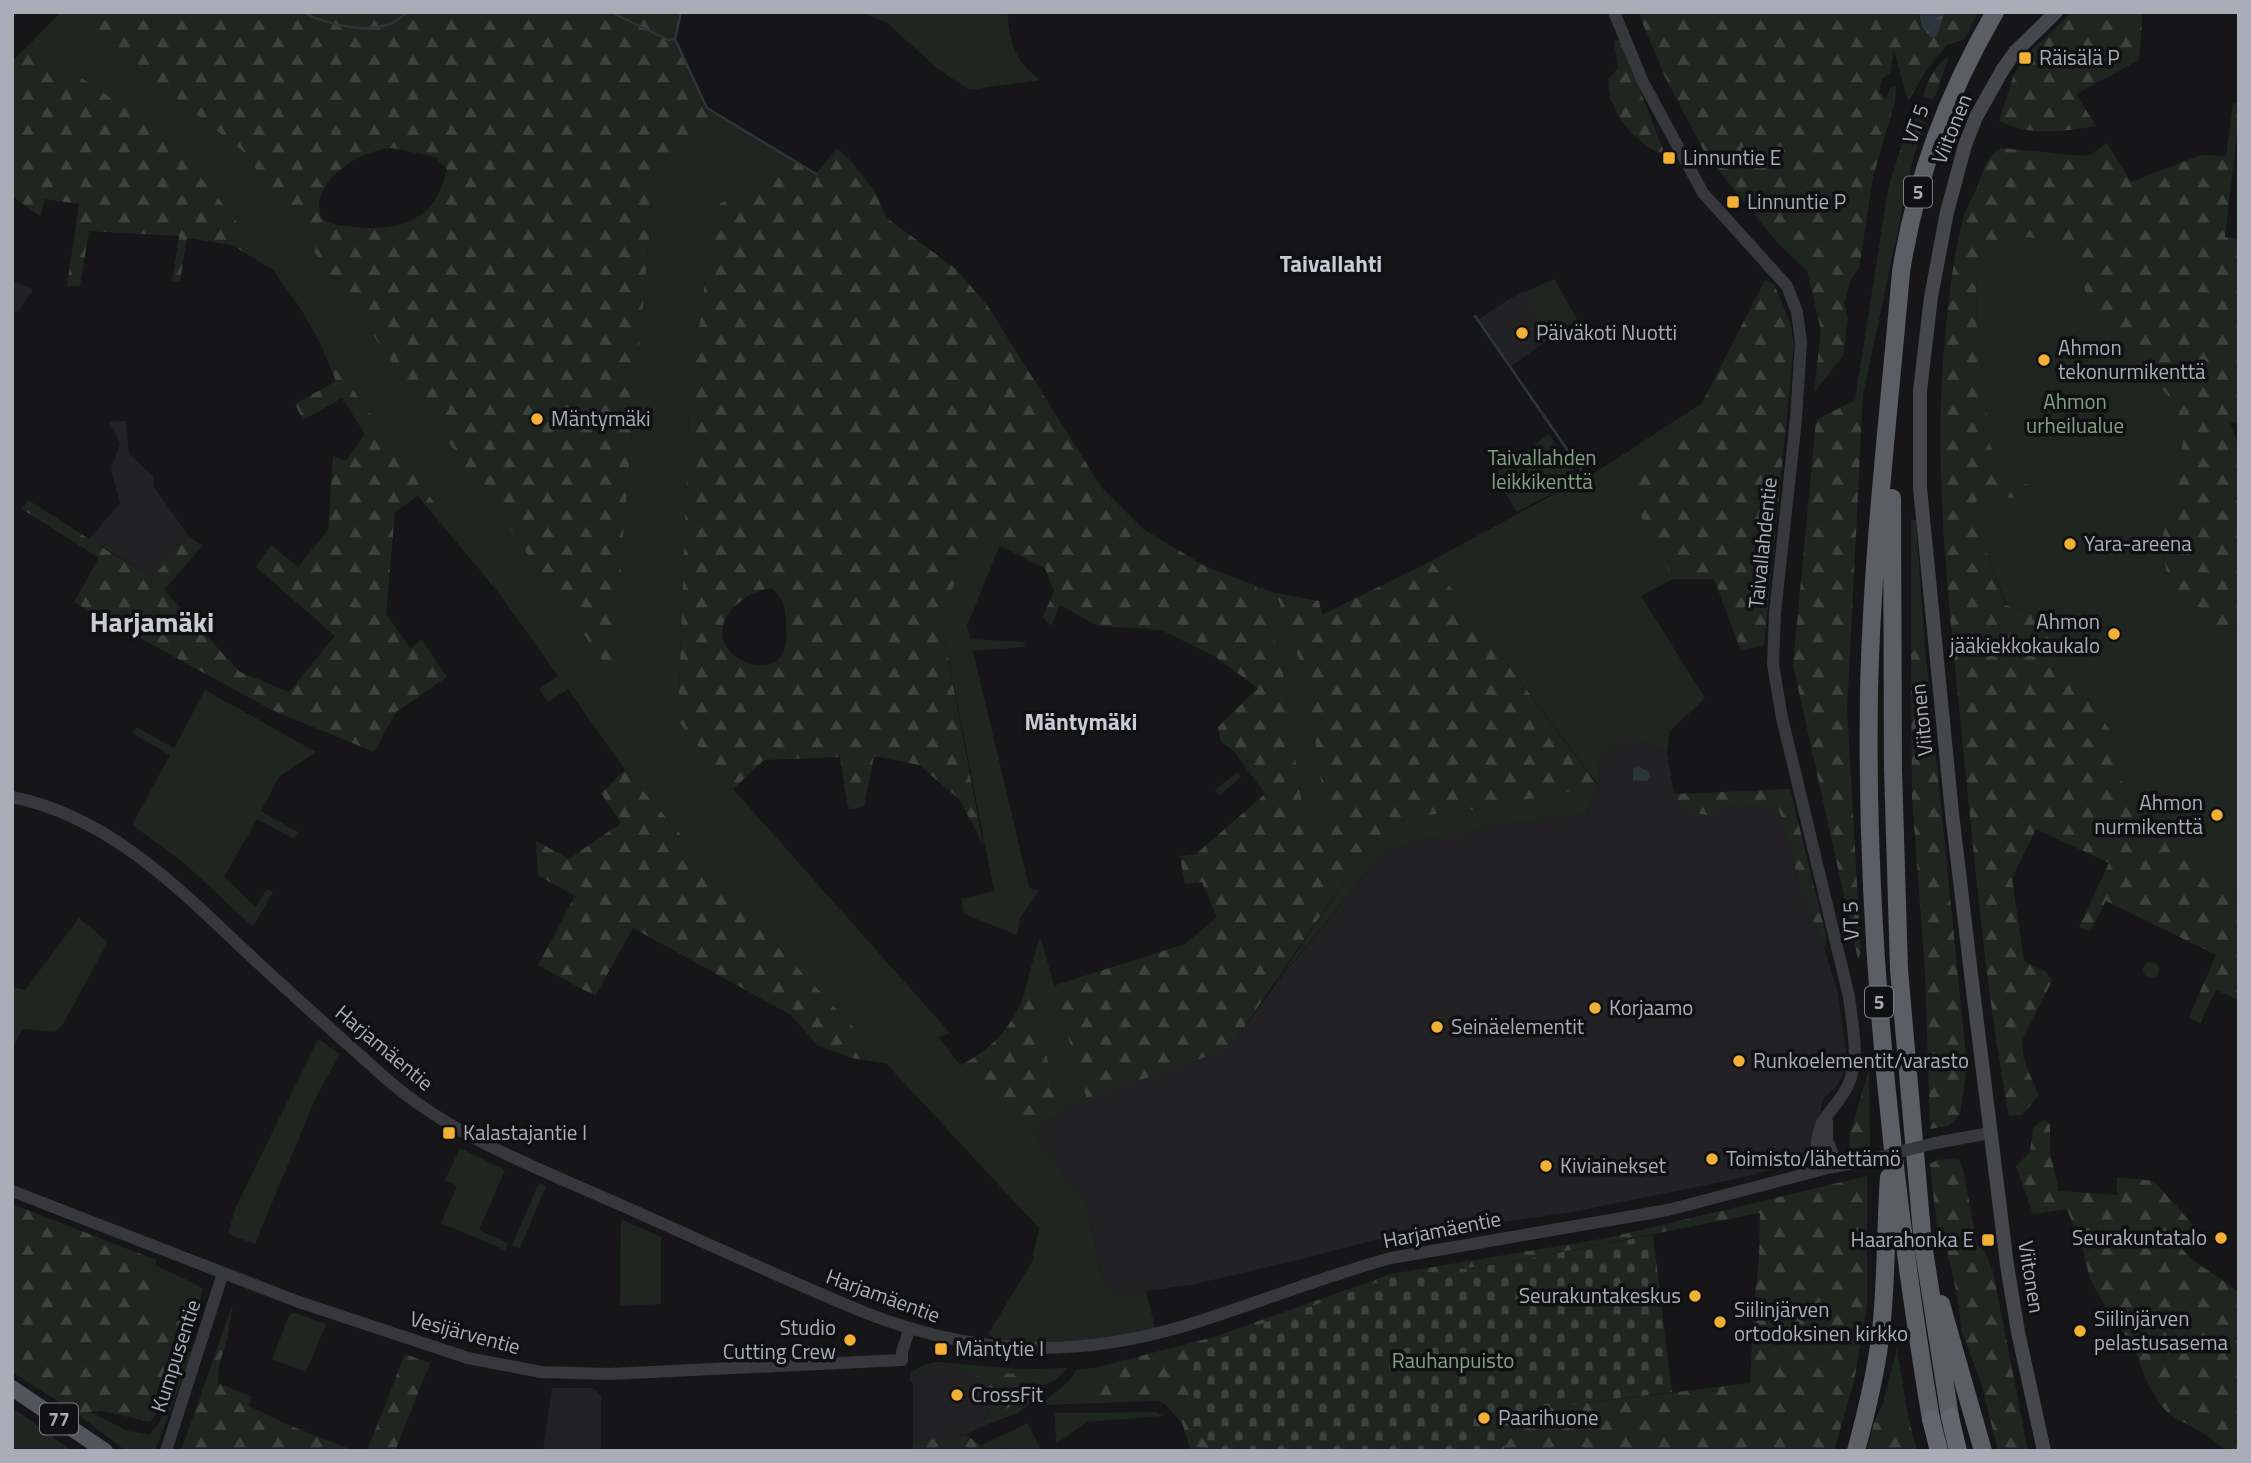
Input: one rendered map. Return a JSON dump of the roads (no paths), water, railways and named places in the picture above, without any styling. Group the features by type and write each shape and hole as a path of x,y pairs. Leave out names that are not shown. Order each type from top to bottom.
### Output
{"highway":[{"name":"VT 5","path":"1939,1451 1931,1419 1905,1257 1875,971 1869,707 1874,581 1901,272 1909,225 1921,178 1954,88 1994,12"},
{"name":"VT 5","path":"1892,386 1893,769 1899,970 1923,1244 1950,1417 1958,1451"},
{"path":"1856,1451 1871,1393 1880,1339 1885,1279 1886,1209 1893,1135"},
{"path":"1923,1244 1983,1451"}],"main road":[{"name":"Viitonen","path":"2044,1451 2018,1332 1990,1133 1952,813 1920,488 1920,391 1931,297 1947,212 1965,145 1976,117 2003,69 2015,52 2056,12"},
{"name":"77","path":"12,1388 105,1451"}],"street":[{"name":"Taivallahdentie","path":"1614,12 1643,82 1703,193 1787,286 1797,312 1801,342 1796,419 1774,613 1773,664 1782,718 1842,966 1852,1020 1854,1063 1850,1081 1819,1132 1816,1171"},
{"name":"Harjamäentie","path":"12,797 73,817 117,841 160,872 390,1082 450,1125 526,1163 797,1284 909,1330 964,1342 1035,1349 1073,1347 1138,1337 1182,1326 1349,1269 1391,1258 1668,1210 1816,1171 1990,1133"},
{"path":"1828,1118 1827,1140 1838,1167"},
{"name":"Vesijärventie","path":"12,1191 296,1301 468,1358 541,1371 609,1374 902,1360 909,1330"},
{"name":"Kumpusentie","path":"166,1451 223,1273"}],"water":[{"path":"1919,12 1945,12 1937,36 1931,37 1922,27"},
{"path":"1639,767 1649,772 1647,781 1633,780 1633,769"}],"waterway":[{"path":"303,12 334,24 358,28 380,27 392,23 408,12"},
{"path":"611,12 668,40 675,39"},
{"path":"681,12 675,39 707,108 816,174"},
{"path":"1475,316 1586,477"}],"place":[{"name":"Räisälä P","path":"2025,58"},
{"name":"Linnuntie E","path":"1669,158"},
{"name":"Linnuntie P","path":"1733,202"},
{"name":"Päiväkoti Nuotti","path":"1522,333"},
{"name":"Ahmon tekonurmikenttä","path":"2044,360"},
{"name":"Mäntymäki","path":"537,419"},
{"name":"Yara-areena","path":"2070,544"},
{"name":"Ahmon jääkiekkokaukalo","path":"2114,634"},
{"name":"Ahmon nurmikenttä","path":"2217,815"},
{"name":"Korjaamo","path":"1595,1008"},
{"name":"Seinäelementit","path":"1437,1027"},
{"name":"Runkoelementit/varasto","path":"1739,1061"},
{"name":"Kalastajantie I","path":"449,1133"},
{"name":"Toimisto/lähettämö","path":"1712,1159"},
{"name":"Kiviainekset","path":"1546,1166"},
{"name":"Seurakuntatalo","path":"2221,1238"},
{"name":"Haarahonka E","path":"1988,1240"},
{"name":"Seurakuntakeskus","path":"1695,1296"},
{"name":"Siilinjärven ortodoksinen kirkko","path":"1720,1322"},
{"name":"Siilinjärven pelastusasema","path":"2080,1331"},
{"name":"Studio Cutting Crew","path":"850,1340"},
{"name":"Mäntytie I","path":"941,1349"},
{"name":"CrossFit","path":"957,1395"},
{"name":"Paarihuone","path":"1484,1418"}],"district":[{"name":"Taivallahti","path":"1331,264"},
{"name":"Harjamäki","path":"152,622"},
{"name":"Mäntymäki","path":"1081,722"}],"park label":[{"name":"Ahmon urheilualue","path":"2075,414"},
{"name":"Taivallahden leikkikenttä","path":"1542,470"},
{"name":"Rauhanpuisto","path":"1453,1361"}]}
